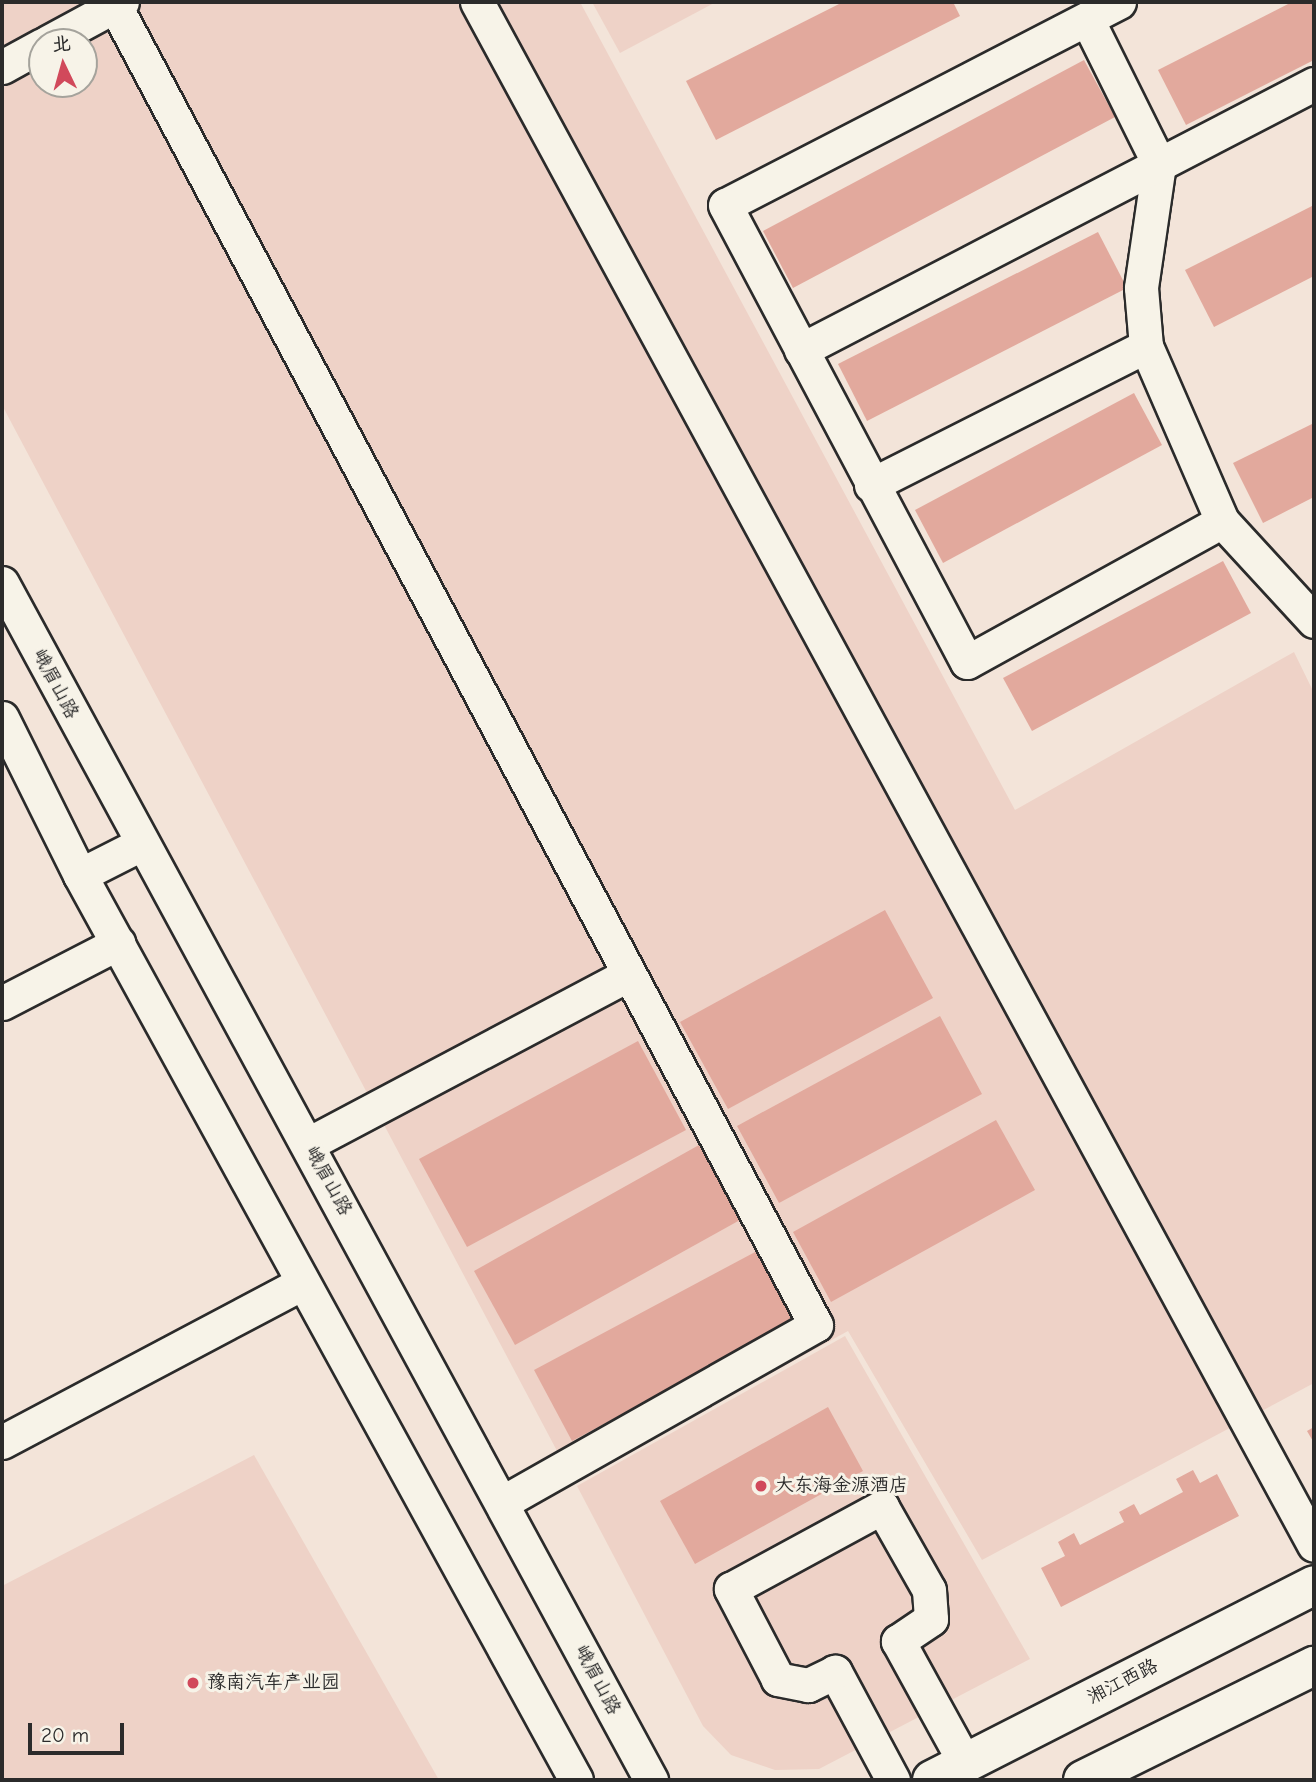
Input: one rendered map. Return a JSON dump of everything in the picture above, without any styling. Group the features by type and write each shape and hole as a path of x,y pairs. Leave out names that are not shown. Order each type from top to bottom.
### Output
{"main road":[{"name":"湘江西路","path":"948,1772 1314,1585"},
{"path":"1083,1780 1314,1666"}],"street":[{"path":"477,2 1314,1545"},
{"path":"1119,2 724,205 967,662 1222,521"},
{"path":"73,28 117,3 627,975 816,1325 503,1502"},
{"path":"1087,19 1159,164 1141,288 1146,346 1222,521 1314,621"},
{"path":"2,67 28,53"},
{"path":"801,350 1314,84"},
{"path":"871,485 1146,346"},
{"name":"峨眉山路","path":"2,583 141,844 503,1502 651,1780"},
{"path":"2,718 80,876 301,1284 576,1780"},
{"path":"80,876 141,844"},
{"path":"2,1003 118,943"},
{"path":"308,1144 627,975"},
{"path":"2,1442 301,1284"},
{"path":"893,1780 835,1672 807,1685 778,1679 731,1589 882,1507 929,1590 931,1619 898,1641 948,1772"}],"shaded area":[{"path":"2,2 580,2 1015,810 1294,652 1314,693 1314,1383 982,1560 848,1331 573,1481 2,405"},
{"path":"592,2 716,2 620,53"},
{"path":"845,1336 1030,1659 819,1769 775,1770 731,1755 703,1726 577,1486"},
{"name":"豫南汽车产业园","path":"254,1455 439,1780 2,1780 2,1586"}],"building":[{"path":"843,2 953,2 960,16 716,140 686,81"},
{"path":"1292,2 1314,2 1314,60 1186,125 1158,70"},
{"path":"1084,60 1115,117 793,288 763,231"},
{"path":"1314,205 1314,276 1214,327 1185,270"},
{"path":"1098,232 1127,288 867,421 838,364"},
{"path":"1134,393 1162,445 943,563 915,510"},
{"path":"1314,423 1314,497 1263,523 1233,463"},
{"path":"1223,561 1251,613 1032,731 1003,678"},
{"path":"885,910 933,998 728,1109 680,1022"},
{"path":"940,1016 982,1094 779,1203 737,1126"},
{"path":"638,1041 686,1130 467,1247 419,1159"},
{"path":"996,1120 1035,1190 831,1302 793,1232"},
{"path":"699,1145 740,1220 515,1345 474,1271"},
{"path":"757,1251 795,1322 572,1441 534,1370"},
{"name":"大东海金源酒店","path":"828,1407 863,1471 695,1564 660,1501"},
{"path":"1314,1427 1314,1443 1307,1431"},
{"path":"1193,1470 1200,1483 1217,1474 1239,1516 1061,1607 1041,1568 1065,1556 1058,1542 1074,1533 1080,1545 1124,1522 1119,1512 1134,1504 1140,1515 1183,1492 1176,1479"}],"place":[{"name":"大东海金源酒店","path":"761,1486"},
{"name":"豫南汽车产业园","path":"193,1683"}]}
